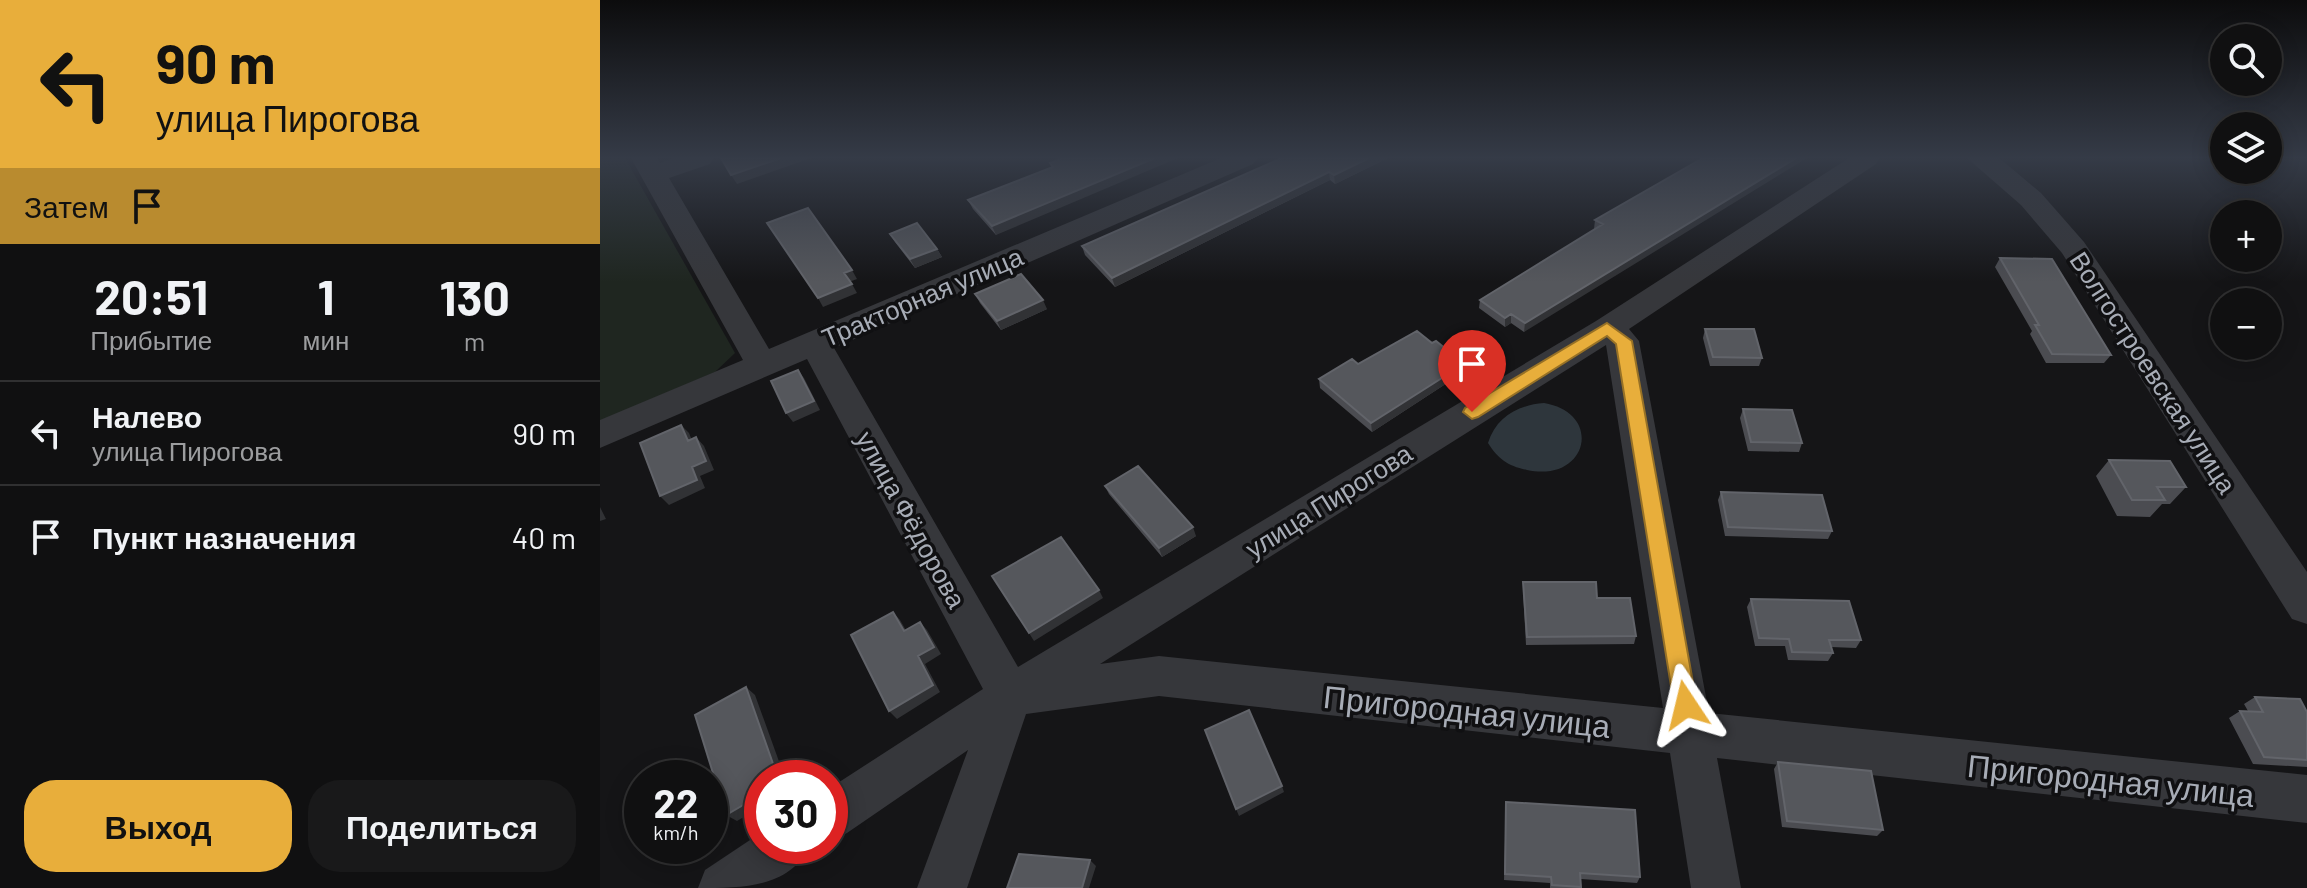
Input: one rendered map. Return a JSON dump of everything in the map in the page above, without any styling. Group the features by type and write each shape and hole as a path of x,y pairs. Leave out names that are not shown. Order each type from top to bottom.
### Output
{"street":[{"path":"667,199 762,365"},
{"name":"Тракторная улица","path":"600,435 1147,199"},
{"name":"улица Пирогова","path":"848,804 1010,696 1607,329 1804,199"},
{"name":"Волгостроевская улица","path":"2035,199 2074,248 2307,606"},
{"path":"1607,329 1623,341 1716,888"},
{"name":"улица Фёдорова","path":"814,342 1010,696"},
{"name":"Пригородная улица","path":"1010,696 1159,676 2307,799"},
{"path":"942,888 1010,696"},
{"path":"723,888 758,864"}],"shaded area":[{"path":"600,199 648,199 735,353 715,372 600,421"},
{"path":"1544,403 1563,409 1575,420 1581,432 1581,445 1575,457 1564,466 1548,471 1527,470 1504,461 1488,443 1496,426 1509,414 1525,406"}],"building":[{"path":"969,199 1056,199 992,226"},
{"path":"1188,199 1273,199 1112,278 1082,246"},
{"path":"1631,199 1728,199 1525,323 1511,314 1505,318 1480,300 1603,224 1595,220"},
{"path":"808,208 852,270 844,273 852,284 818,298 767,223"},
{"path":"917,223 937,249 910,259 890,234"},
{"path":"2000,258 2052,259 2111,355 2052,354"},
{"path":"1021,274 1043,300 997,321 975,294"},
{"path":"1705,329 1754,329 1762,358 1713,357"},
{"path":"1417,331 1432,343 1436,341 1464,364 1371,423 1319,379 1352,359 1358,364"},
{"path":"798,370 814,401 786,413 771,381"},
{"path":"1743,409 1792,410 1802,443 1751,442"},
{"path":"681,425 688,441 696,437 706,461 692,467 697,480 660,496 640,443"},
{"path":"2109,460 2170,461 2186,487 2157,487 2165,500 2132,500"},
{"path":"1138,466 1193,527 1159,548 1105,486"},
{"path":"1721,492 1822,495 1832,531 1728,527"},
{"path":"1061,537 1099,590 1029,633 992,576"},
{"path":"1523,582 1596,582 1597,598 1630,598 1636,636 1527,637"},
{"path":"1751,599 1849,601 1861,640 1829,640 1833,653 1792,652 1789,639 1759,638"},
{"path":"893,612 904,631 920,622 934,647 918,656 933,685 889,711 851,635"},
{"path":"746,687 772,760 744,760 744,804 728,814 728,760 709,760 695,715"},
{"path":"2255,697 2300,699 2307,712 2307,760 2264,757 2240,711 2263,712"},
{"path":"1249,710 1282,786 1236,809 1205,730"},
{"path":"1778,762 1871,771 1883,830 1787,821"},
{"path":"1506,802 1635,810 1640,877 1580,873 1581,887 1552,885 1551,877 1505,874"},
{"path":"1019,854 1090,860 1082,888 1007,888"}],"route":[{"path":"1472,412 1607,329 1623,341 1686,705"}]}
